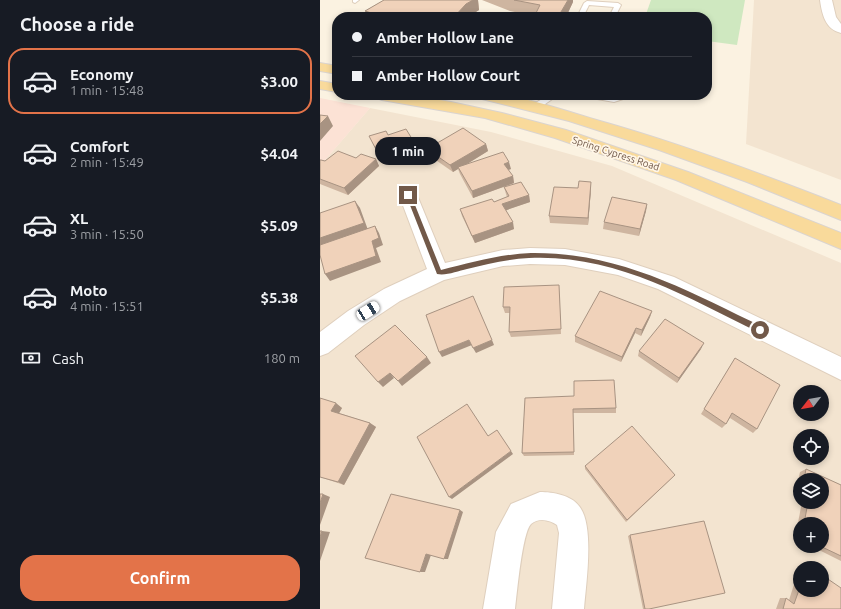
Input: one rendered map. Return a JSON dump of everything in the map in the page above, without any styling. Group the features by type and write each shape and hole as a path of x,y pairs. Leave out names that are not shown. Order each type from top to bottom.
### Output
{"main road":[{"path":"320,67 332,69"},
{"path":"320,85 332,87"},
{"name":"Spring Cypress Road","path":"412,100 520,122 687,177 841,241"},
{"path":"520,122 537,101"},
{"name":"Spring Cypress Road","path":"537,101 780,188 841,213"},
{"path":"687,177 700,159"}],"street":[{"path":"826,0 828,18 837,28"},
{"path":"408,195 439,273"},
{"path":"320,346 356,318 392,295 439,273 503,258 530,256 565,257 619,267 666,283 841,369"},
{"path":"499,609 511,532 521,514 540,506 554,506 569,516 574,533 568,609"}],"lane":[{"path":"582,12 588,1 620,3 615,12"}],"shaded area":[{"path":"754,0 841,0 841,180 746,144"},
{"path":"320,98 370,108 320,166"},
{"path":"370,108 491,132 612,166 841,263 841,609 320,609 320,166"}],"green space":[{"path":"651,0 745,0 737,45 712,42 712,12 647,12"}],"building":[{"path":"384,0 473,0 466,4 459,12 365,11"},
{"path":"514,0 568,0 561,12 536,12 540,5"},
{"path":"320,115 328,116 320,124"},
{"path":"463,128 486,144 450,165 427,149"},
{"path":"406,129 417,147 393,155 392,153 380,157 369,136 386,131 388,135"},
{"path":"338,151 356,158 361,154 376,159 344,188 320,179 320,160 325,161"},
{"path":"503,152 509,162 504,164 513,176 472,191 458,167"},
{"path":"579,181 591,182 588,218 549,216 554,187 578,188"},
{"path":"521,182 529,195 502,204 513,222 472,236 460,209 492,199 494,202 509,196 504,187"},
{"path":"612,197 647,204 640,229 604,222"},
{"path":"355,201 364,223 320,238 320,213"},
{"path":"375,226 379,238 372,241 376,256 325,274 320,255 320,245"},
{"path":"559,285 561,329 509,332 510,307 503,307 504,287"},
{"path":"600,291 652,311 642,330 636,328 622,357 575,336"},
{"path":"473,296 492,340 473,348 469,340 439,352 426,315"},
{"path":"665,319 704,343 679,378 639,351"},
{"path":"395,325 427,357 398,381 390,373 378,382 355,356"},
{"path":"735,358 780,385 757,429 732,413 726,424 704,409"},
{"path":"614,380 616,408 573,409 574,452 522,453 525,398 574,396 574,381"},
{"path":"320,398 336,403 331,411 370,423 338,482 320,477"},
{"path":"467,404 488,436 497,430 511,451 449,497 417,437"},
{"path":"632,426 675,475 627,520 585,466"},
{"path":"806,469 815,473 805,473"},
{"path":"829,480 841,485 841,556 829,550 829,517 805,517 807,509 829,509"},
{"path":"320,494 323,494 320,503"},
{"path":"391,494 460,510 444,559 426,554 420,572 365,558"},
{"path":"704,521 725,593 645,609 630,535"},
{"path":"829,580 841,588 841,609 783,609 786,598 794,604 796,597 829,597"}],"route":[{"path":"408,195 439,273 503,258 530,256 565,257 591,261 619,267 666,283 760,330"}]}
